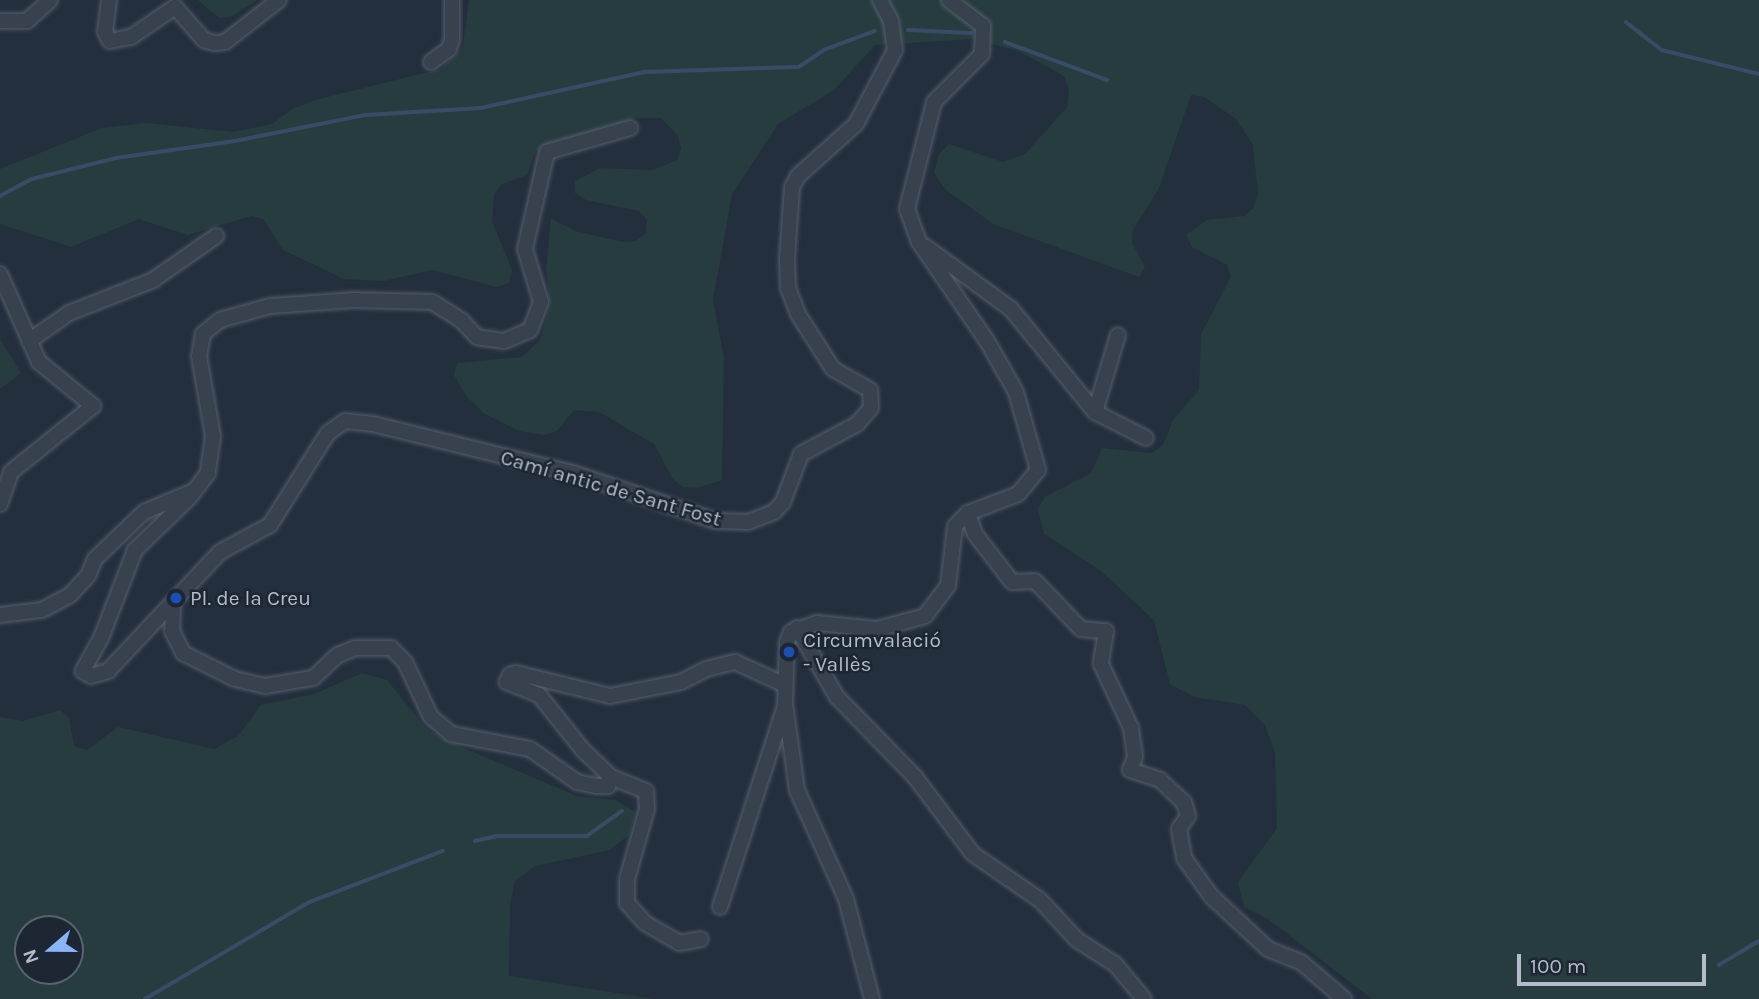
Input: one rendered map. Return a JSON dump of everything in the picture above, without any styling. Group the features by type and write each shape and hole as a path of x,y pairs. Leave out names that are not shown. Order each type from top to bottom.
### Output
{"street":[{"path":"0,21 27,21 50,0"},
{"path":"109,0 105,32 110,41 131,37 175,8 204,40 214,43 225,42 279,0"},
{"path":"431,62 449,50 452,39 452,0"},
{"name":"Camí antic de Sant Fost","path":"173,607 220,552 270,525 328,433 345,421 373,424 573,474 716,520 748,522 774,512 783,502 801,454 857,424 871,408 870,390 833,369 797,314 788,288 787,259 792,187 798,176 856,124 895,50 891,21 880,0"},
{"path":"872,999 846,898 797,790 785,704 788,642 797,628 817,623 877,629 925,616 948,586 950,542 955,526 968,513 1018,494 1038,470 1016,392 988,341 919,242 907,209 928,118 943,89 982,54 982,26 949,0"},
{"path":"173,607 108,671 91,676 83,671 101,638 135,550 194,491 208,473 213,436 199,356 203,334 220,320 270,306 354,300 432,302 461,320 477,337 505,341 530,330 541,302 525,249 547,152 630,128"},
{"path":"29,341 69,313 153,280 216,236"},
{"path":"919,242 1011,309 1095,412 1146,438"},
{"path":"0,274 39,362 93,406 11,472 0,504"},
{"path":"1095,412 1118,335"},
{"path":"0,615 42,610 70,595 104,550 144,512 194,491"},
{"path":"968,513 981,543 1012,582 1035,582 1081,629 1106,631 1101,664 1131,728 1135,757 1130,770 1160,780 1184,802 1188,816 1179,829 1184,858 1212,896 1268,949 1301,962 1345,999"},
{"path":"173,607 172,631 183,653 197,663 265,686 313,678 338,655 355,648 391,649 405,662 431,717 451,734 530,749 577,782 608,786 611,777"},
{"path":"797,628 837,697 915,777 973,854 1041,900 1077,940 1115,964 1143,999"},
{"path":"701,939 679,943 645,923 626,903 627,879 647,809 646,791 611,777 582,749 539,695 507,682 510,675 516,673 610,696 681,682 706,668 735,662 785,685"},
{"path":"720,906 785,704"}],"green space":[{"path":"198,0 257,0 233,16 219,18"},
{"path":"469,0 1759,0 1759,999 1372,999 1268,919 1244,907 1238,882 1277,828 1275,753 1265,725 1245,705 1194,697 1170,684 1154,620 1100,570 1044,534 1038,509 1045,497 1091,473 1102,448 1152,453 1163,445 1173,420 1199,390 1201,334 1231,277 1227,265 1192,247 1186,235 1207,220 1245,216 1254,207 1258,193 1253,145 1236,119 1204,97 1191,95 1159,188 1133,230 1132,243 1145,267 1139,277 993,224 946,190 934,173 939,154 949,144 1003,162 1025,154 1067,107 1069,89 1064,76 1018,51 972,39 875,45 834,90 778,124 732,194 713,300 724,358 722,480 697,488 683,487 673,479 654,444 599,412 574,410 557,431 544,435 519,431 485,414 467,397 454,375 457,363 522,357 540,340 550,306 546,269 551,218 575,231 623,242 636,241 646,233 647,220 639,211 586,200 575,193 575,181 600,168 653,170 677,160 681,148 678,136 661,118 636,118 536,151 527,175 502,184 494,194 492,221 512,270 509,283 497,287 432,270 384,281 344,279 283,250 263,219 251,216 188,235 139,219 71,247 0,224 0,169 102,128 146,123 233,132 272,124 294,108 319,99 441,69 463,47"},
{"path":"0,339 21,373 0,389"},
{"path":"362,673 387,680 426,728 447,741 577,796 615,800 636,812 629,835 610,850 535,866 515,881 510,906 509,976 655,999 0,999 0,717 23,721 60,710 69,718 74,746 87,750 118,727 214,749 238,736 261,705 314,694"}],"waterway":[{"path":"1626,22 1662,50 1759,74"},
{"path":"908,30 971,33"},
{"path":"0,196 32,179 116,158 235,141 365,115 481,108 645,72 799,67 824,50 875,31"},
{"path":"1005,42 1107,80"},
{"path":"475,841 496,836 587,836 622,811"},
{"path":"145,999 310,902 443,851"},
{"path":"1719,965 1759,941"}],"place":[{"name":"Pl. de la Creu","path":"176,598"},
{"name":"Circumvalació - Vallès","path":"789,652"}]}
